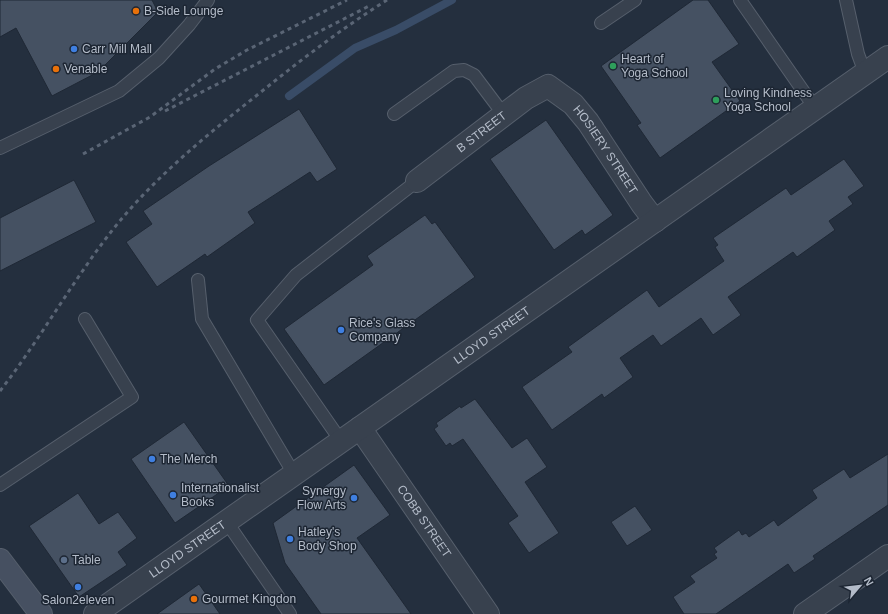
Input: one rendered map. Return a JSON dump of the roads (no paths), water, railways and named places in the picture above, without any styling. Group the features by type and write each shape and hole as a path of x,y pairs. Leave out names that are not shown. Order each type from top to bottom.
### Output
{"main road":[{"path":"0,560 41,614"}],"street":[{"name":"LLOYD STREET","path":"95,614 888,57"},
{"name":"B STREET","path":"417,181 526,98 548,86"},
{"name":"HOSIERY STREET","path":"548,86 573,104 588,122 642,204 655,221"},
{"name":"COBB STREET","path":"360,428 488,614"},
{"path":"805,614 888,556"}],"lane":[{"path":"0,148 119,92 159,58 189,25 208,0"},
{"path":"602,23 635,0"},
{"path":"740,0 815,108"},
{"path":"846,0 858,54 865,73"},
{"path":"394,114 454,71 464,70 474,75 504,115"},
{"path":"341,441 257,320 296,275 417,181"},
{"path":"198,280 202,319 294,474"},
{"path":"0,485 132,397 85,319"},
{"path":"226,521 290,614"}],"waterway":[{"path":"289,96 355,48 396,30 452,0"}],"railway":[{"path":"83,154 150,117 215,69 247,50 347,0"},
{"path":"0,391 107,237 140,198 177,162 216,128 336,34 387,0"},
{"path":"165,111 369,6"}],"place":[{"name":"B-Side Lounge","path":"136,11"},
{"name":"Carr Mill Mall","path":"74,49"},
{"name":"Heart of Yoga School","path":"613,66"},
{"name":"Venable","path":"56,69"},
{"name":"Loving Kindness Yoga School","path":"716,100"},
{"name":"Rice's Glass Company","path":"341,330"},
{"name":"The Merch","path":"152,459"},
{"name":"Internationalist Books","path":"173,495"},
{"name":"Synergy Flow Arts","path":"354,498"},
{"name":"Hatley's Body Shop","path":"290,539"},
{"name":"Table","path":"64,560"},
{"name":"Salon2eleven","path":"78,587"},
{"name":"Gourmet Kingdon","path":"194,599"}]}
